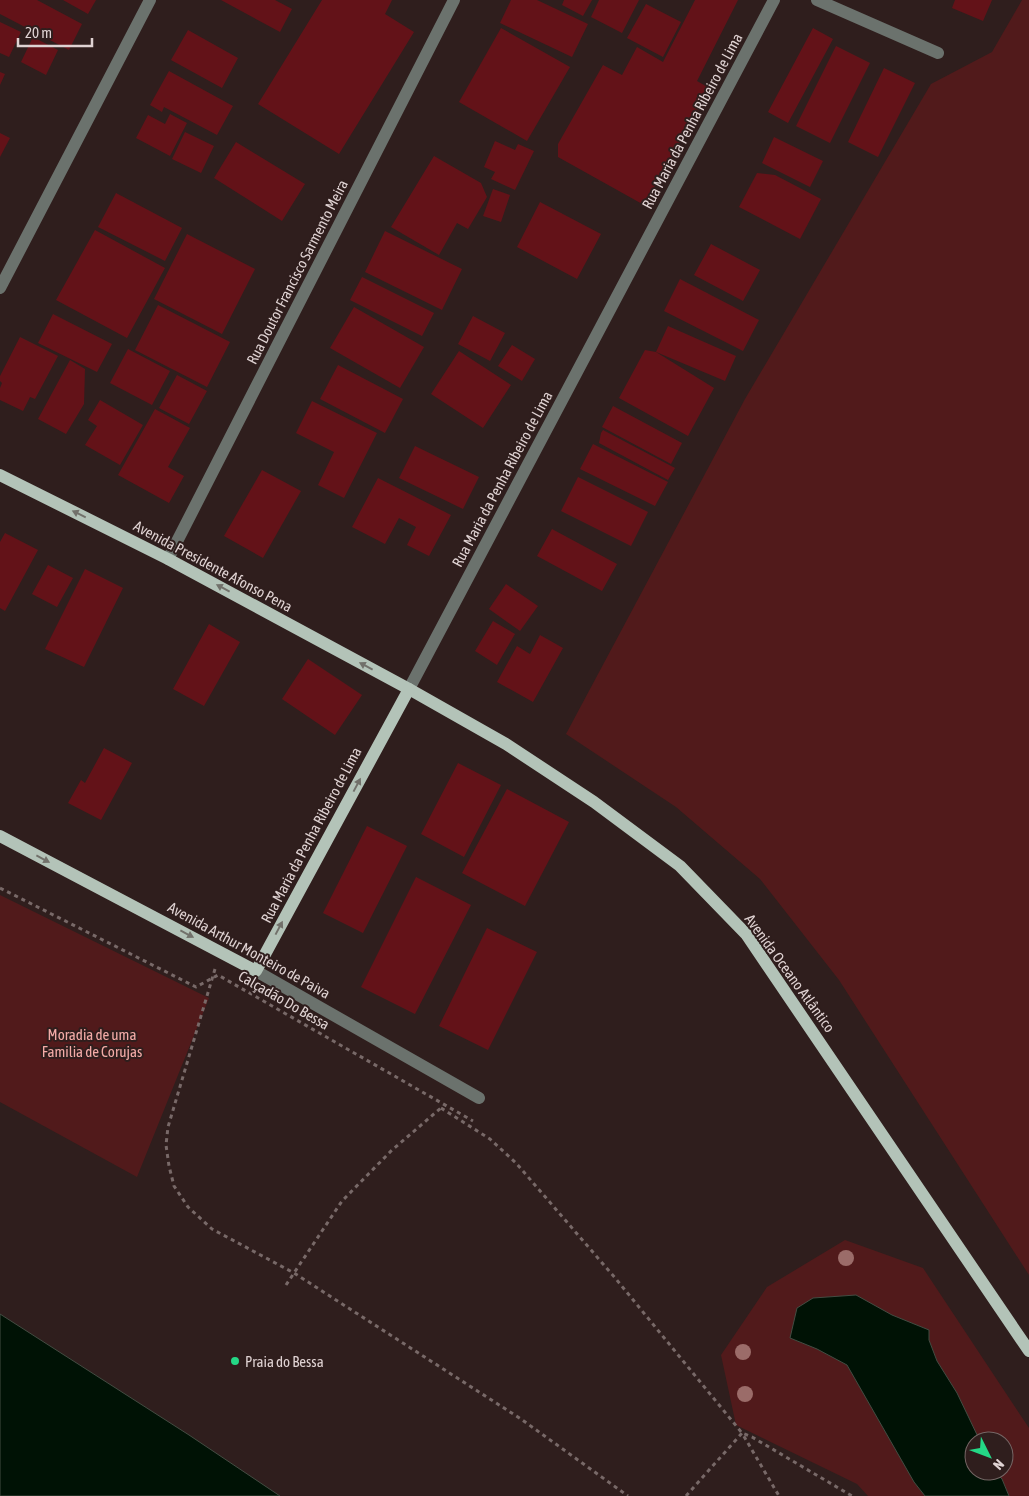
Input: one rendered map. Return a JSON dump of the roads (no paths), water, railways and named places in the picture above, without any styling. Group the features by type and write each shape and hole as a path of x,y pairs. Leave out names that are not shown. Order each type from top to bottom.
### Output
{"main road":[{"name":"Avenida Presidente Afonso Pena","path":"0,476 168,559 409,689"},
{"name":"Rua Maria da Penha Ribeiro de Lima","path":"256,971 409,689"},
{"name":"Avenida Oceano Atlântico","path":"409,689 506,744 594,802 680,866 746,934 1029,1351"},
{"name":"Avenida Arthur Monteiro de Paiva","path":"0,836 256,971"}],"street":[{"path":"0,288 150,0"},
{"name":"Rua Doutor Francisco Sarmento Meira","path":"168,559 454,0"},
{"name":"Rua Maria da Penha Ribeiro de Lima","path":"409,689 774,0"},
{"path":"817,0 938,53"},
{"name":"Avenida Arthur Monteiro de Paiva","path":"256,971 479,1098"}],"place":[{"name":"Praia do Bessa","path":"235,1361"}],"park label":[{"name":"Moradia de uma Familia de Corujas","path":"92,1042"}]}
